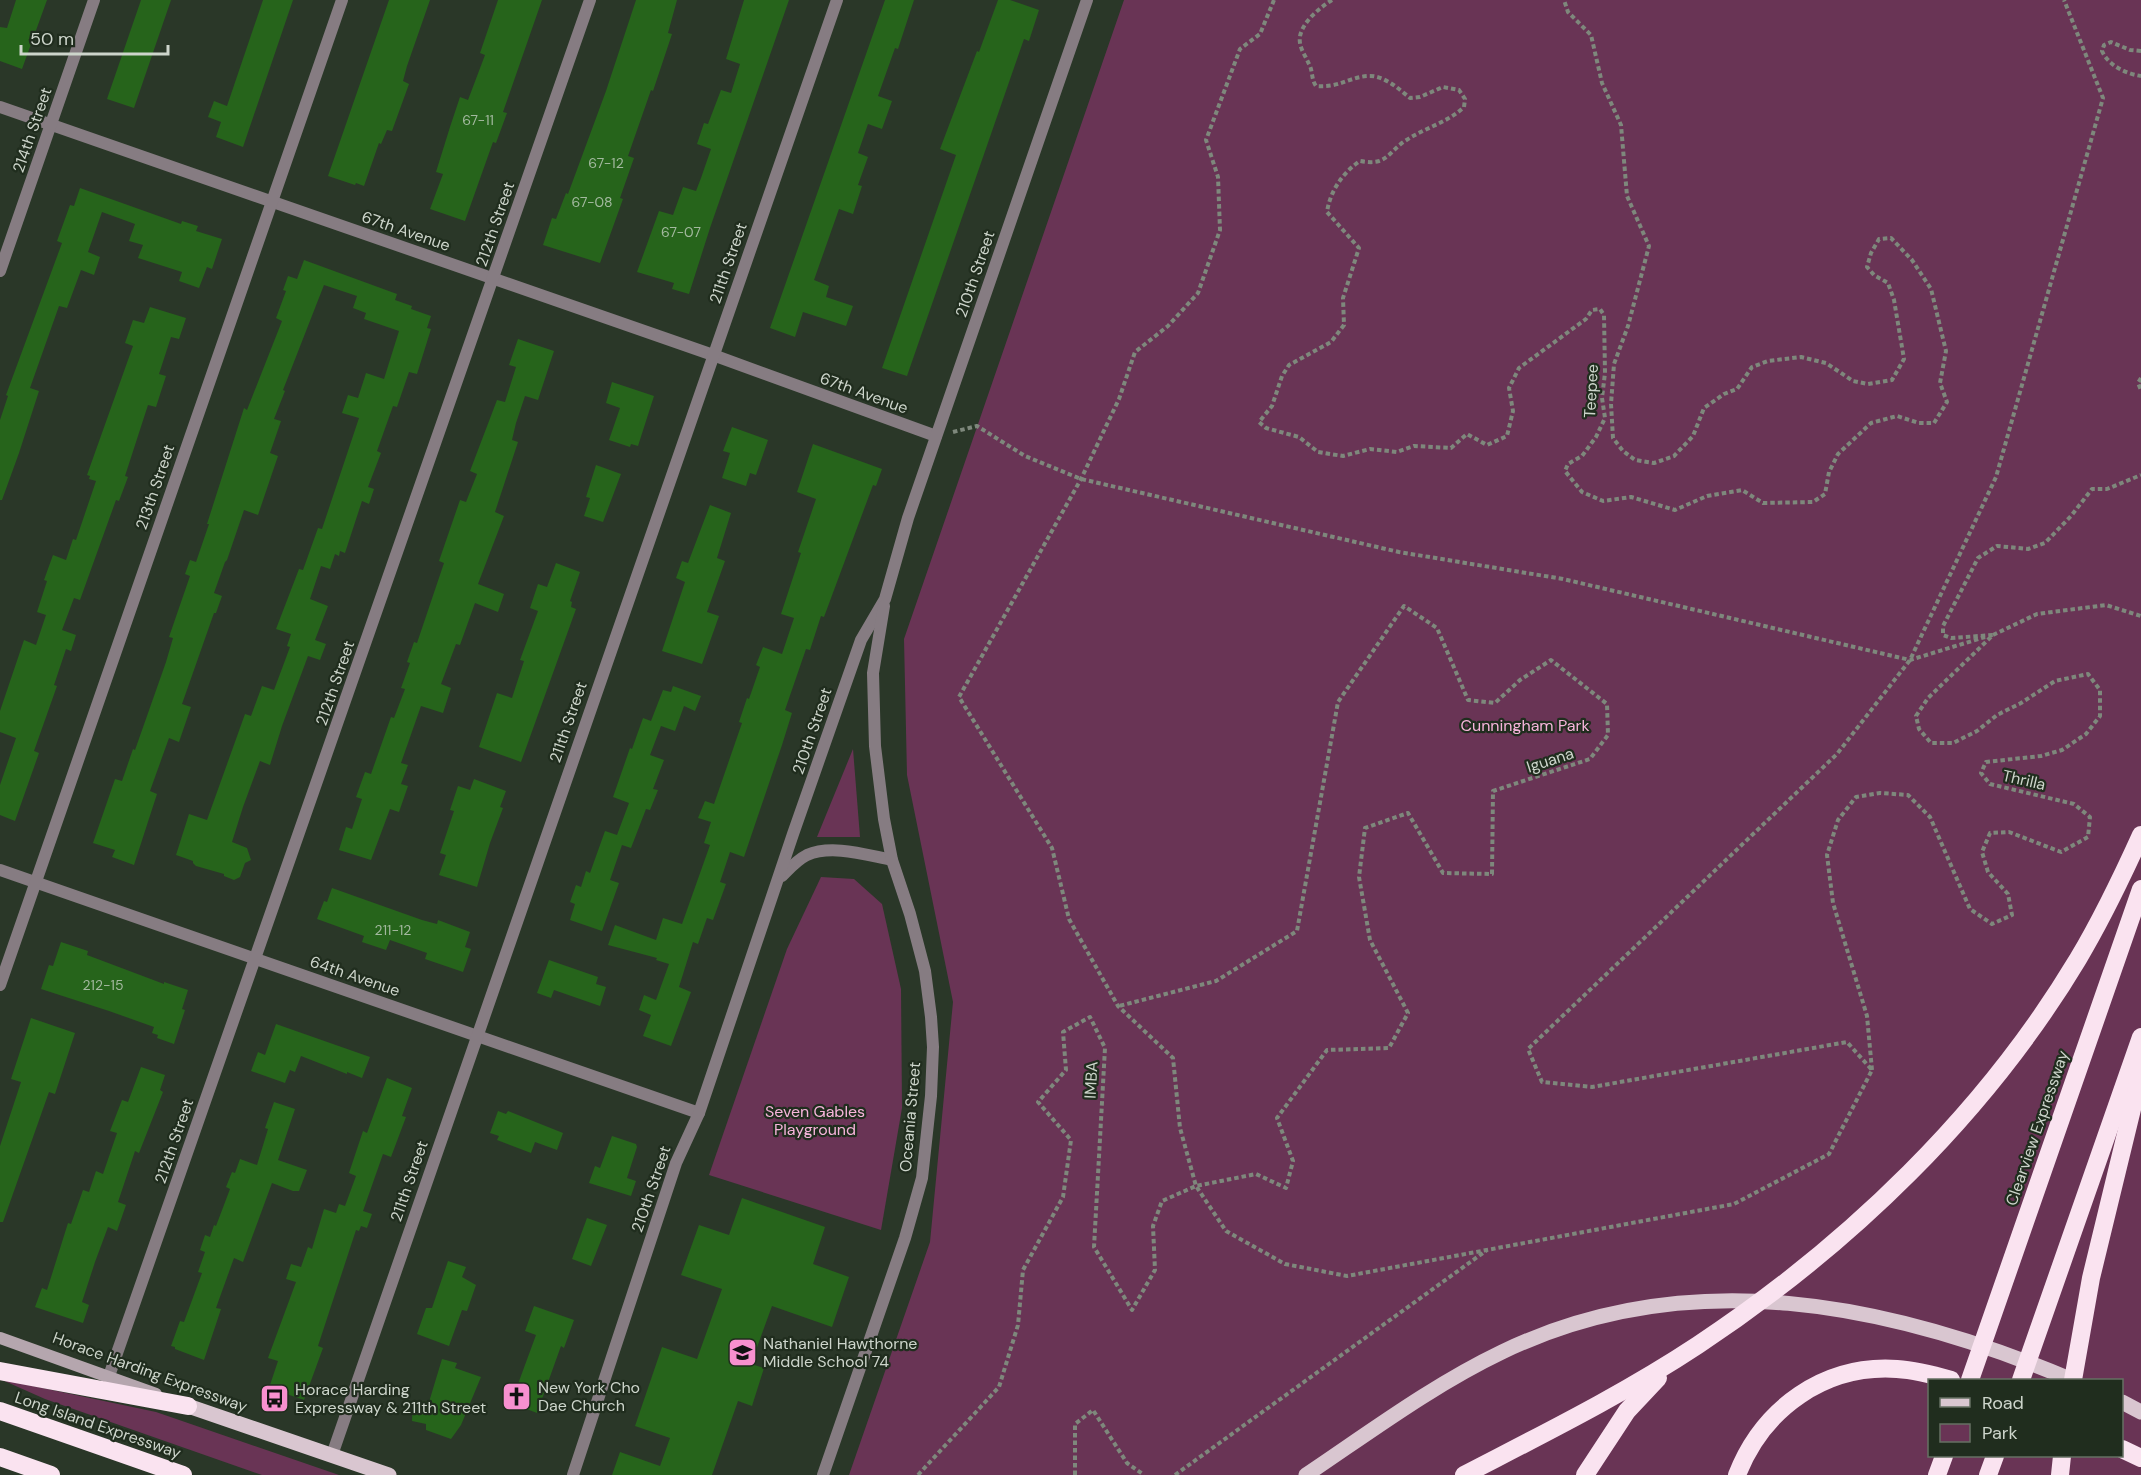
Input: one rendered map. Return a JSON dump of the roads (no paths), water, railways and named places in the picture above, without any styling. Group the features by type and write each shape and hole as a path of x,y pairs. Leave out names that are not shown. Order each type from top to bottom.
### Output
{"highway":[{"path":"1585,1475 1639,1397 1664,1372 1825,1251 1916,1166 1964,1112 2017,1047 2062,985 2092,935 2141,835"},
{"name":"Clearview Expressway","path":"1970,1379 2141,889"},
{"path":"2021,1379 2141,1037"},
{"path":"2073,1379 2091,1278 2141,1072"},
{"path":"1464,1475 1577,1416 1696,1346"},
{"path":"1737,1475 1762,1429 1789,1402 1806,1390 1842,1374 1861,1370 1898,1369 1947,1379"},
{"path":"0,1371 188,1406"},
{"name":"Long Island Expressway","path":"0,1411 183,1475"},
{"path":"2123,1450 2141,1458"},
{"path":"0,1457 51,1475"},
{"path":"1937,1475 1943,1457"},
{"path":"1989,1475 1994,1457"},
{"path":"2060,1475 2063,1457"}],"main road":[{"path":"1306,1475 1471,1367 1537,1337 1597,1317 1632,1309 1699,1300 1772,1301 1845,1311 1927,1330 2017,1358 2070,1379"},
{"name":"Horace Harding Expressway","path":"0,1338 389,1475"},
{"path":"2123,1403 2141,1412"}],"street":[{"name":"214th Street","path":"0,272 94,0"},
{"name":"213th Street","path":"0,985 342,0"},
{"name":"212th Street","path":"109,1376 590,0"},
{"name":"211th Street","path":"332,1455 837,0"},
{"name":"210th Street","path":"573,1475 676,1162 699,1113 861,640 885,599 908,518 1087,0"},
{"name":"67th Avenue","path":"0,107 714,355 936,436"},
{"name":"Oceania Street","path":"823,1475 904,1238 922,1178 931,1096 933,1047 925,971 910,914 892,860 884,819 875,746 873,673 885,599"},
{"path":"779,878 796,862 809,854 843,850 892,860"},
{"name":"64th Avenue","path":"0,870 699,1113"}],"place":[{"name":"Nathaniel Hawthorne Middle School 74","path":"742,1352"},
{"name":"New York Cho Dae Church","path":"517,1396"},
{"name":"Horace Harding Expressway & 211th Street","path":"274,1398"}],"park label":[{"name":"Cunningham Park","path":"1525,725"},
{"name":"Seven Gables Playground","path":"815,1120"}]}
